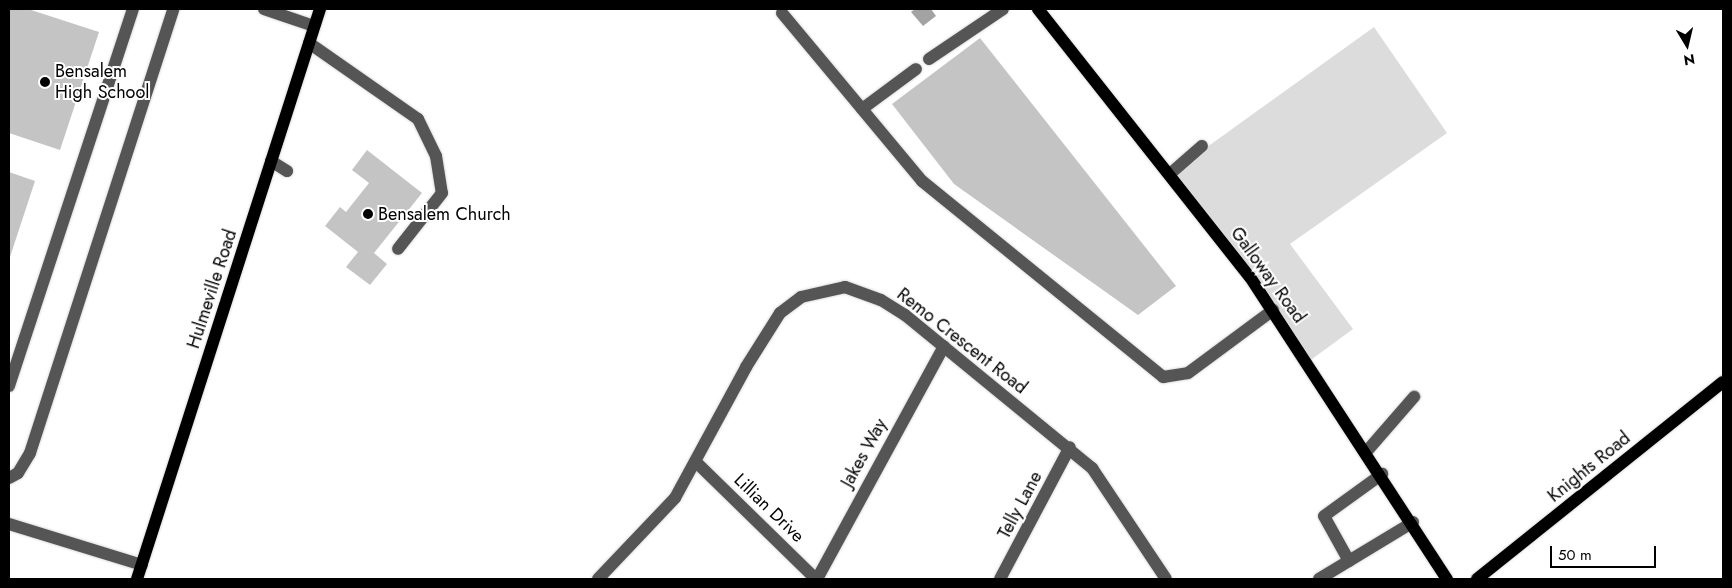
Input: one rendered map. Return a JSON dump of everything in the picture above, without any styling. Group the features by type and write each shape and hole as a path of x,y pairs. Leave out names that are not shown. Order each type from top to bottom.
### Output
{"main road":[{"name":"Hulmeville Road","path":"137,579 320,9"},
{"name":"Galloway Road","path":"1038,9 1171,173 1273,310 1382,474 1447,579"},
{"name":"Knights Road","path":"1477,579 1723,382"}],"street":[{"path":"9,386 133,9"},
{"path":"9,478 18,473 30,453 173,9"},
{"path":"264,9 314,26"},
{"path":"929,59 1003,9"},
{"path":"782,13 922,181 1163,377 1188,373 1273,310"},
{"path":"308,43 418,119 436,156 442,192 398,250"},
{"path":"862,109 916,69"},
{"path":"1171,173 1202,146"},
{"path":"271,161 287,171"},
{"name":"Remo Crescent Road","path":"599,579 655,523 696,463 770,327 801,297 831,287 860,290 905,315 1070,448 1112,492 1166,579"},
{"name":"Jakes Way","path":"817,579 944,346"},
{"path":"1367,451 1414,397"},
{"name":"Telly Lane","path":"1000,579 1070,448"},
{"name":"Lillian Drive","path":"696,463 817,579"},
{"path":"1349,561 1324,516 1382,474"},
{"path":"1319,579 1413,522"},
{"path":"9,524 142,565"}],"shaded area":[{"path":"915,9 931,9 936,16 923,26 911,12"},
{"path":"1374,27 1447,133 1290,244 1353,329 1308,362 1171,173"}],"building":[{"name":"Bensalem High School","path":"9,9 28,9 99,32 60,150 9,133"},
{"path":"980,38 1176,286 1138,315 954,184 892,104"},
{"path":"367,150 422,193 374,253 387,264 370,285 346,267 358,252 325,226 340,207 346,212 369,183 352,170"},
{"path":"9,172 35,181 9,260"}],"place":[{"name":"Bensalem High School","path":"45,82"},
{"name":"Bensalem Church","path":"368,214"}]}
